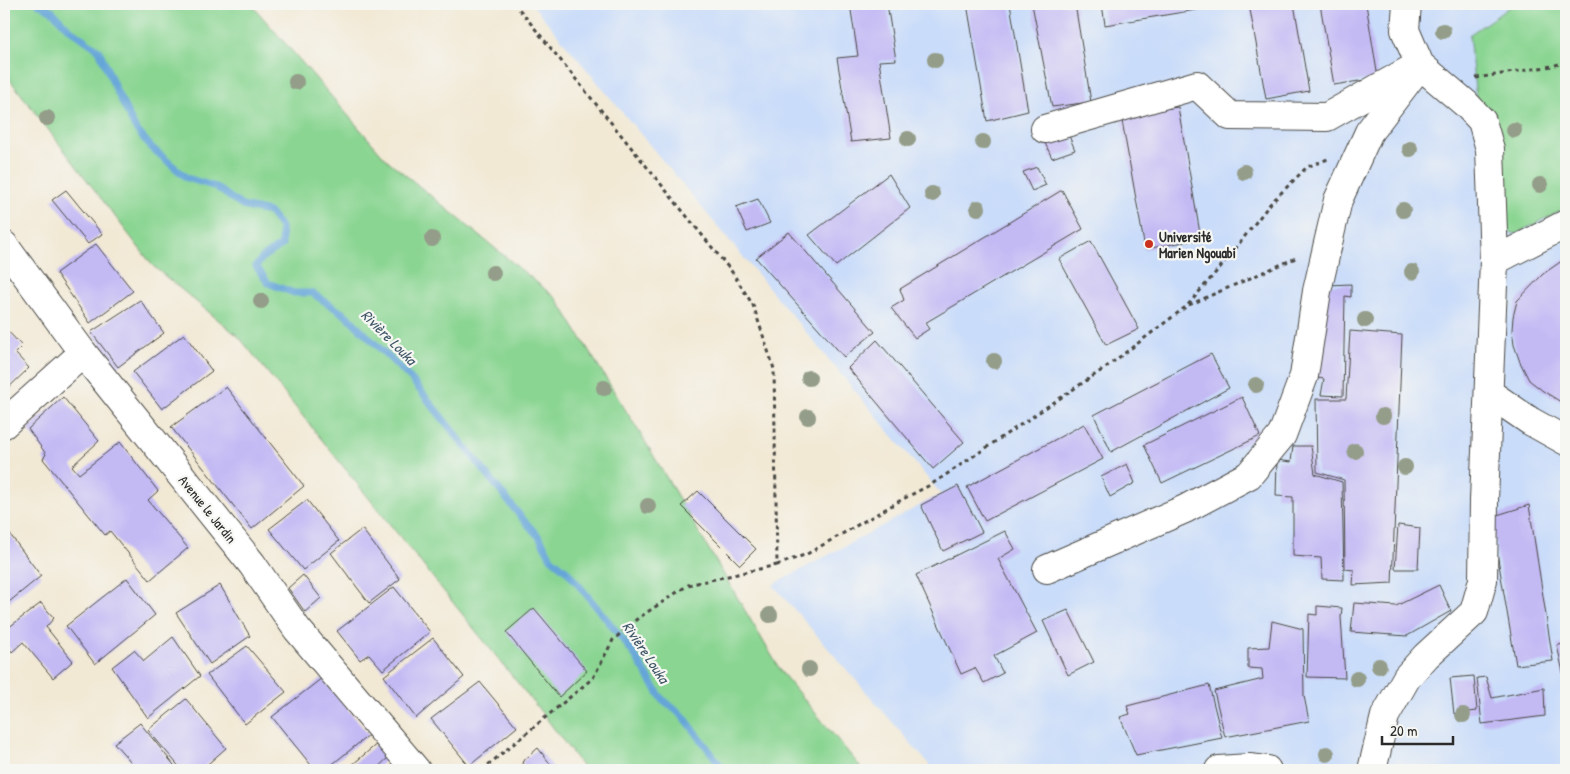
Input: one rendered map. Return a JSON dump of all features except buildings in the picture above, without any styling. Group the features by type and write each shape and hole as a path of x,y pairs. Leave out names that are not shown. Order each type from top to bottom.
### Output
{"street":[{"path":"1372,770 1385,716 1407,677 1426,656 1474,612 1483,580 1484,500 1494,261 1490,148 1482,121 1466,104 1420,65 1405,30 1407,4"},
{"path":"1045,129 1197,85 1230,116 1327,117 1420,65"},
{"path":"1047,569 1185,509 1250,475 1282,435 1304,376 1317,291 1338,200 1369,132 1420,65"},
{"path":"1494,261 1566,224"},
{"name":"Avenue le Jardin","path":"4,245 83,354 252,564 297,629 416,770"},
{"path":"4,424 83,354"},
{"path":"1489,393 1566,441"},
{"path":"1219,770 1249,768 1267,770"}],"path":[{"path":"515,4 732,272 753,304 774,369 777,565"},
{"path":"1443,84 1566,62"},
{"path":"482,770 593,678 613,640 637,619 688,585 777,565 807,554 932,484 1105,368 1187,306 1270,204 1307,167 1363,144"},
{"path":"1187,306 1328,243"}],"shaded area":[{"name":"Université Marien Ngouabi","path":"532,4 1566,4 1566,770 934,770 773,585 941,494"}],"green space":[{"path":"4,4 251,4 386,159 557,299 649,448 782,673 863,770 585,770 546,718 239,337 153,266 4,72"},
{"path":"1514,4 1566,4 1566,208 1516,234 1501,230 1493,220 1501,129 1476,98 1469,35"}],"waterway":[{"name":"Rivière Louka","path":"39,4 51,10 68,28 99,50 135,128 151,147 187,178 216,187 242,206 269,212 281,227 282,245 263,257 256,266 268,283 294,293 312,293 347,316 412,380 521,517 540,538 551,558 567,571 634,654 662,699 684,717 724,770"}],"place":[{"name":"Université Marien Ngouabi","path":"1149,244"}]}
